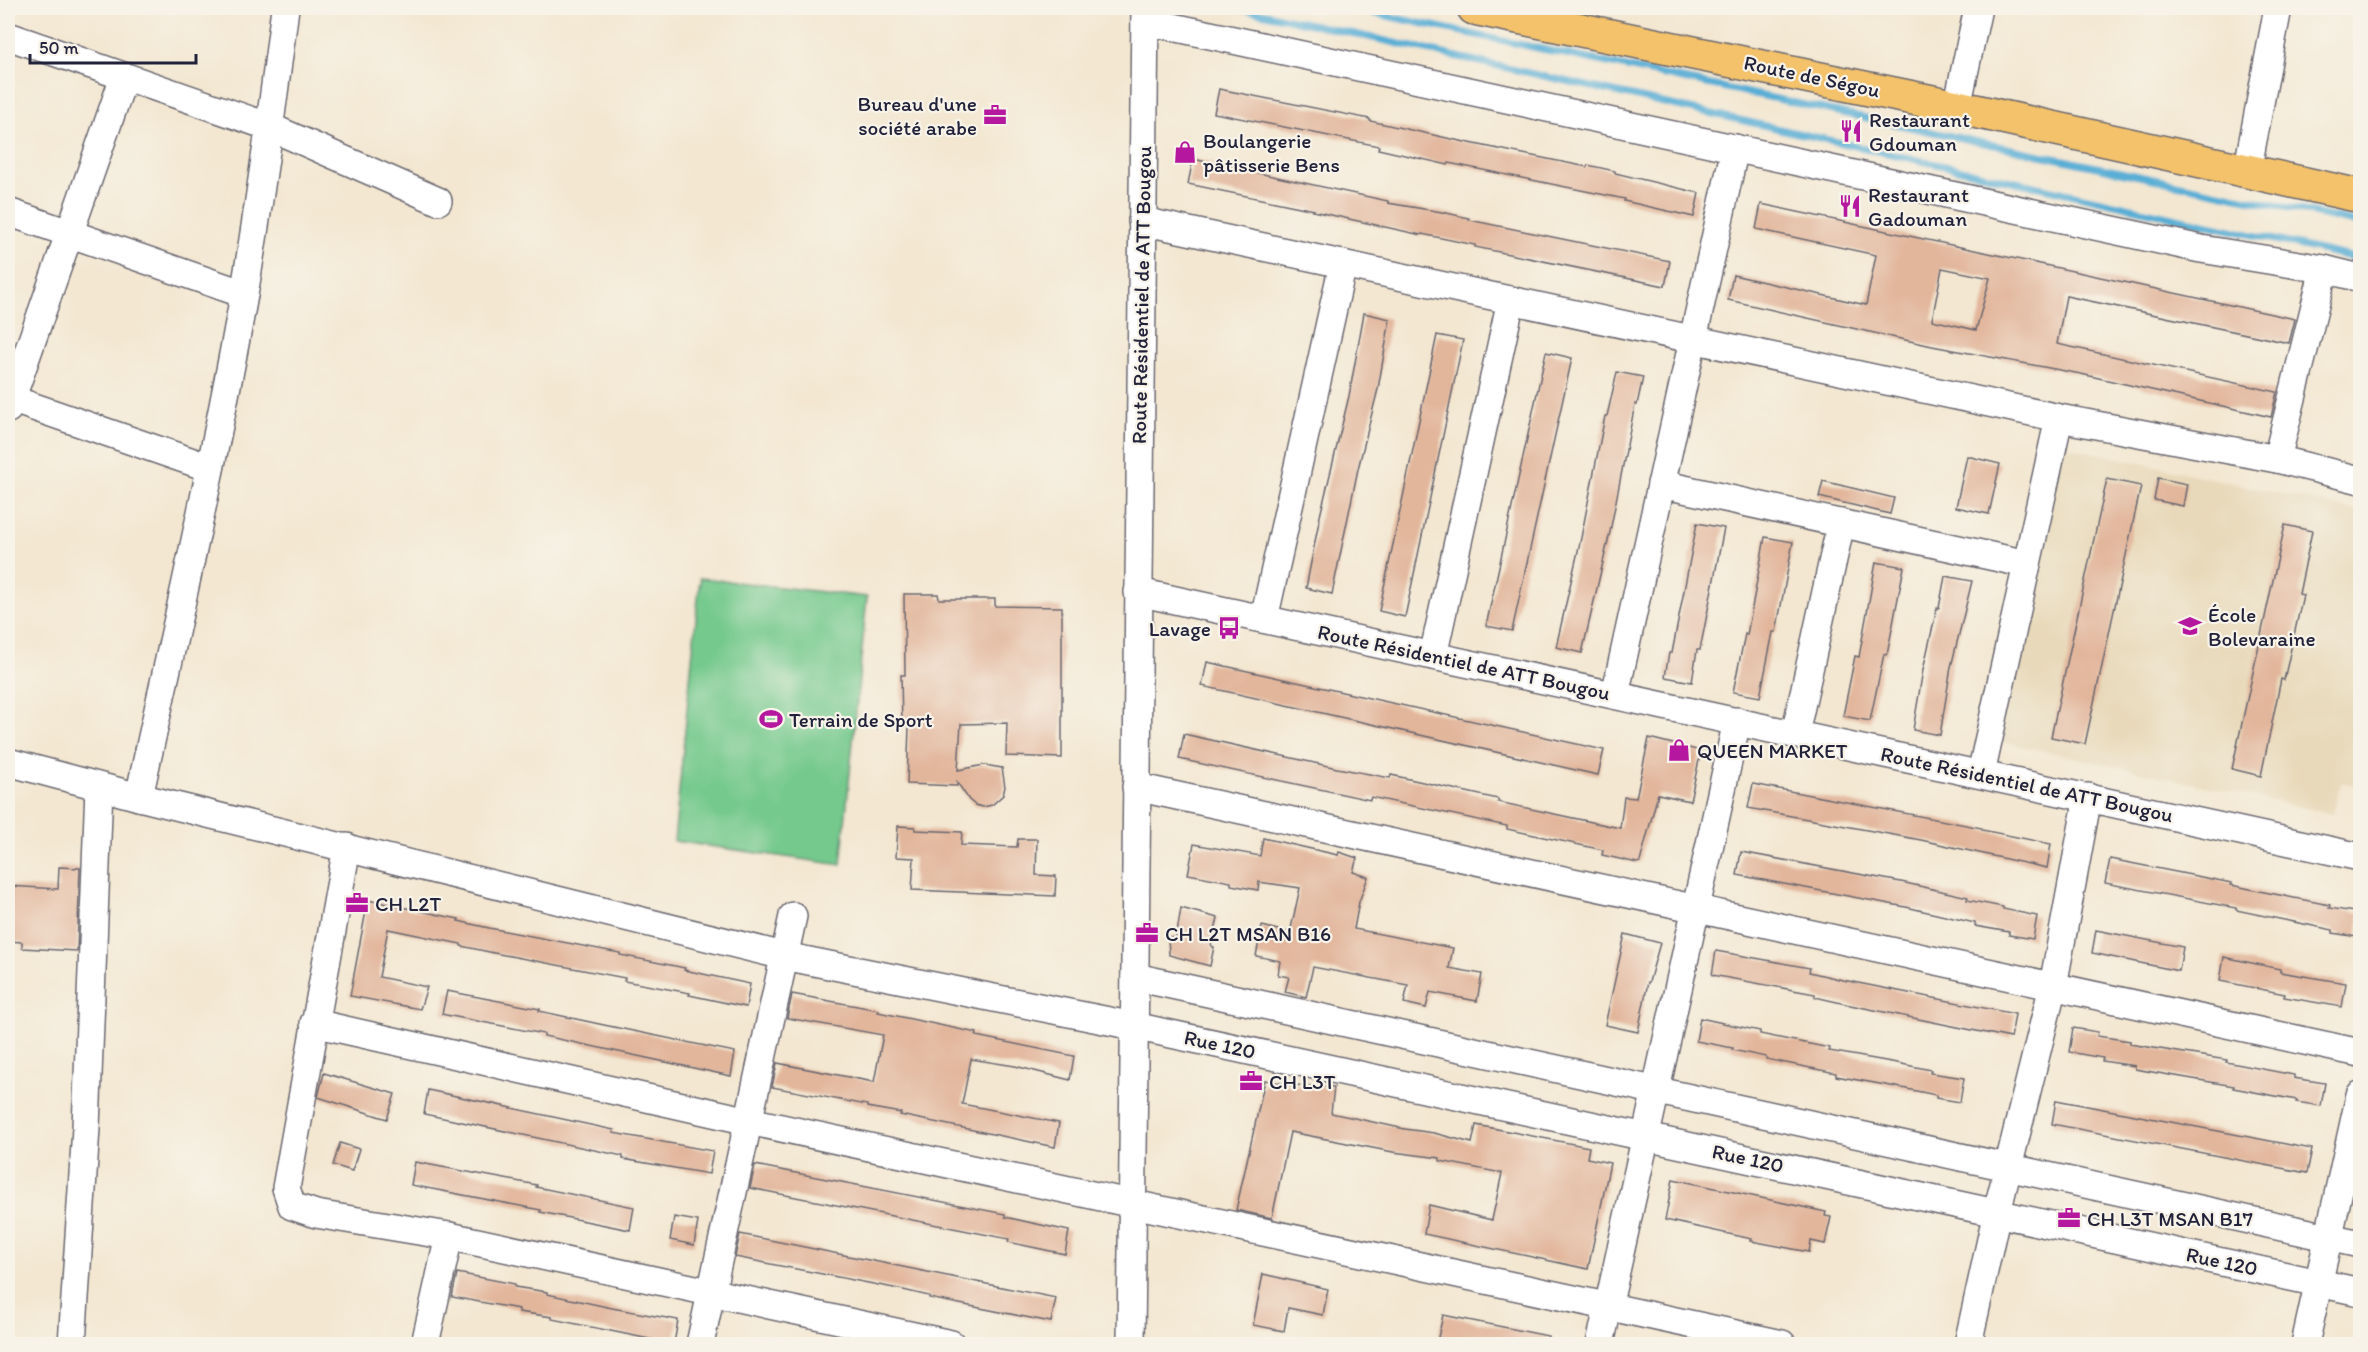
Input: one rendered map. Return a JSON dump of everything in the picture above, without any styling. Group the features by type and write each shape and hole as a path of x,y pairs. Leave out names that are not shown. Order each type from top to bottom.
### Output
{"highway":[{"name":"Route de Ségou","path":"1474,8 1551,15 2361,196"}],"street":[{"path":"139,797 210,468 244,294 270,127 285,8"},
{"path":"1957,106 1978,8"},
{"path":"2247,172 2278,8"},
{"path":"1145,14 1735,148 2201,249 2324,269 2361,278"},
{"name":"Route Résidentiel de ATT Bougou","path":"1145,14 1138,592 2361,857"},
{"path":"8,36 270,127 438,201"},
{"path":"124,77 9,402 210,468"},
{"path":"1615,695 1735,148"},
{"path":"8,212 244,294"},
{"path":"1142,221 2059,418 2277,459 2361,480"},
{"path":"1264,619 1343,264"},
{"path":"2277,459 2324,269"},
{"path":"1433,656 1511,300"},
{"path":"1981,774 2059,418"},
{"path":"1661,484 2027,564"},
{"path":"1795,734 1841,524"},
{"path":"1131,1344 1138,592"},
{"path":"1600,1344 1737,721"},
{"name":"Rue 120","path":"8,762 99,787 784,956 1134,1026 2361,1292"},
{"path":"72,1344 85,1151 99,787"},
{"path":"1136,787 2361,1053"},
{"path":"1968,1344 1997,1212 2053,986 2088,797"},
{"path":"347,847 286,1188 292,1206 316,1214 449,1236 951,1344"},
{"path":"700,1344 793,916"},
{"path":"1136,977 2361,1244"},
{"path":"314,1023 749,1121 1782,1344"},
{"path":"2306,1344 2328,1236 2361,1095"},
{"path":"425,1344 449,1236"}],"shaded area":[{"name":"École Bolevaraine","path":"2059,445 2360,511 2360,786 2341,782 2333,814 1994,740"}],"green space":[{"name":"Terrain de Sport","path":"700,578 867,597 841,865 674,841"}],"building":[{"path":"1219,89 1370,119 1370,121 1465,142 1587,167 1588,165 1699,193 1694,217 1624,201 1625,199 1449,163 1448,165 1378,149 1379,146 1214,113"},
{"path":"1193,159 1388,201 1388,203 1442,212 1469,218 1469,220 1670,261 1665,286 1188,184"},
{"path":"1761,204 2295,319 2289,343 2066,296 2057,344 2277,392 2271,417 2081,374 1932,346 1728,300 1733,275 1866,305 1876,255 1756,229","holes":["1942,268 1990,278 1976,330 1932,320"]},
{"path":"1364,313 1390,319 1378,389 1358,469 1332,594 1306,588 1320,516 1349,396"},
{"path":"1437,335 1463,340 1405,617 1379,611"},
{"path":"1546,352 1572,358 1512,631 1486,626"},
{"path":"1617,372 1643,377 1637,405 1635,404 1610,532 1582,653 1556,647 1581,538 1605,416 1607,416"},
{"path":"1967,456 2000,464 1989,514 1956,507"},
{"path":"2158,478 2187,484 2183,506 2154,500"},
{"path":"2107,479 2141,486 2085,744 2051,737"},
{"path":"1823,481 1894,498 1890,514 1819,497"},
{"path":"1697,523 1724,528 1692,682 1665,677 1669,653 1672,653"},
{"path":"2285,525 2312,531 2299,594 2303,595 2284,680 2281,679 2261,776 2232,769"},
{"path":"1765,537 1793,542 1776,632 1773,632 1760,697 1733,692 1745,634 1747,635"},
{"path":"1876,562 1904,567 1887,655 1884,654 1870,721 1843,716 1855,656 1859,657"},
{"path":"1945,576 1972,581 1951,667 1940,735 1913,730 1923,670"},
{"path":"904,594 938,594 939,599 995,599 995,606 1062,607 1062,758 1006,756 1007,723 961,724 958,770 984,765 1002,768 1005,787 1003,795 992,805 983,807 975,805 957,782 957,786 907,784 909,726 902,726 901,675 905,675"},
{"path":"1207,662 1604,750 1598,775 1202,686"},
{"path":"1184,734 1337,768 1390,778 1391,775 1498,799 1498,802 1620,828 1624,797 1636,798 1649,738 1701,751 1690,801 1658,794 1640,862 1637,863 1602,855 1603,850 1507,829 1507,826 1371,797 1370,800 1179,759"},
{"path":"1753,784 1982,828 1982,830 2051,844 2047,868 1921,840 1748,808"},
{"path":"898,826 915,827 915,830 962,832 961,845 1017,847 1018,839 1037,839 1036,875 1056,876 1055,896 912,890 914,858 896,857"},
{"path":"1263,838 1338,855 1339,852 1357,858 1353,872 1368,877 1359,902 1354,929 1453,948 1449,968 1482,974 1477,1001 1430,992 1426,1008 1404,1003 1408,985 1313,967 1306,997 1285,992 1289,977 1278,975 1280,961 1256,956 1262,926 1290,933 1300,888 1259,882 1258,890 1188,874 1194,844 1260,856"},
{"path":"1741,852 1901,882 2037,916 2033,939 2009,935 2009,932 1975,926 1975,923 1906,907 1737,875"},
{"path":"2110,859 2232,883 2231,885 2330,905 2329,908 2361,913 2357,937 2236,910 2236,908 2105,883"},
{"path":"59,867 80,868 77,951 22,948 22,942 8,941 8,886 58,889"},
{"path":"368,900 459,919 458,921 489,928 620,953 620,955 750,984 746,1007 689,995 690,993 624,981 625,978 494,953 388,929 379,977 427,987 420,1009 350,996"},
{"path":"1181,908 1218,918 1211,946 1214,947 1210,966 1169,955 1168,937 1176,939"},
{"path":"2096,930 2183,947 2179,971 2092,953"},
{"path":"1625,934 1660,943 1648,982 1638,1032 1605,1025"},
{"path":"1716,951 1810,968 1809,972 1843,980 2015,1014 2011,1038 1850,1005 1815,997 1815,994 1712,975"},
{"path":"2224,957 2280,969 2280,972 2346,983 2342,1007 2284,997 2285,994 2220,981"},
{"path":"447,991 735,1052 731,1076 544,1036 544,1034 442,1014"},
{"path":"792,994 879,1010 878,1012 977,1033 976,1036 1074,1056 1070,1080 1015,1066 971,1059 962,1104 1059,1123 1055,1147 900,1115 901,1113 867,1107 867,1105 772,1087 777,1063 874,1082 883,1035 787,1018"},
{"path":"1700,1018 1760,1031 1760,1034 1830,1048 1829,1051 1964,1078 1960,1102 1936,1098 1936,1095 1836,1076 1836,1073 1766,1059 1766,1057 1732,1050 1733,1048 1696,1041"},
{"path":"2073,1028 2098,1032 2097,1036 2130,1041 2130,1044 2227,1060 2226,1062 2325,1083 2321,1106 2233,1088 2234,1086 2135,1069 2135,1066 2102,1061 2103,1058 2069,1052"},
{"path":"324,1073 395,1094 387,1119 318,1097"},
{"path":"1265,1080 1290,1085 1334,1087 1331,1113 1434,1133 1472,1143 1476,1125 1589,1147 1587,1158 1610,1163 1588,1269 1424,1234 1429,1205 1492,1220 1502,1173 1440,1161 1440,1158 1393,1152 1290,1132 1272,1218 1236,1210"},
{"path":"428,1090 614,1130 613,1133 713,1151 709,1174 623,1159 623,1156 424,1114"},
{"path":"2056,1100 2312,1149 2307,1173 2052,1124"},
{"path":"340,1143 359,1149 352,1171 333,1165"},
{"path":"415,1162 537,1185 536,1187 634,1207 630,1230 411,1185"},
{"path":"755,1165 1005,1214 1005,1217 1069,1231 1065,1254 1008,1242 1009,1239 750,1188"},
{"path":"1673,1179 1826,1212 1825,1216 1831,1217 1825,1244 1811,1241 1809,1252 1751,1241 1752,1239 1665,1220"},
{"path":"674,1217 698,1221 694,1245 670,1240"},
{"path":"740,1234 1056,1298 1051,1322 735,1257"},
{"path":"457,1273 515,1284 515,1287 547,1292 547,1294 612,1308 678,1320 674,1344 519,1312 519,1309 452,1297"},
{"path":"1263,1274 1328,1289 1323,1315 1288,1308 1284,1331 1253,1325"},
{"path":"1443,1315 1548,1336 1547,1344 1437,1342"}],"waterway":[{"path":"1239,8 2360,259"},
{"path":"1349,8 2360,223"}],"place":[{"name":"Bureau d'une société arabe","path":"995,115"},
{"name":"Restaurant Gdouman","path":"1851,131"},
{"name":"Boulangerie pâtisserie Bens","path":"1185,152"},
{"name":"Restaurant Gadouman","path":"1850,206"},
{"name":"École Bolevaraine","path":"2190,626"},
{"name":"Lavage","path":"1229,628"},
{"name":"Terrain de Sport","path":"771,719"},
{"name":"QUEEN MARKET","path":"1679,750"},
{"name":"CH L2T","path":"357,903"},
{"name":"CH L2T MSAN B16","path":"1147,933"},
{"name":"CH L3T","path":"1251,1081"},
{"name":"CH L3T MSAN B17","path":"2069,1218"}]}
